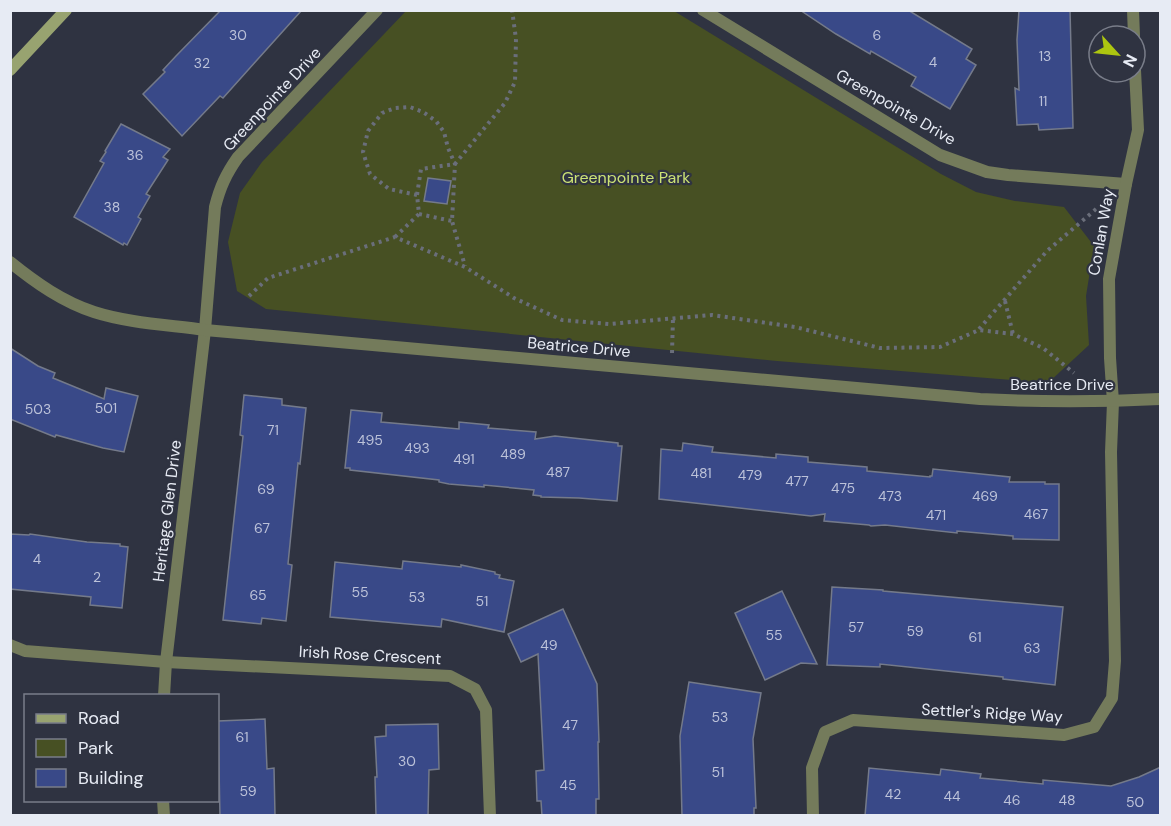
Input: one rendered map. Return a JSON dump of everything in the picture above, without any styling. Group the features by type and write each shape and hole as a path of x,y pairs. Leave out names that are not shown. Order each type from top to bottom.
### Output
{"main road":[{"path":"10,70 66,10"}],"street":[{"name":"Greenpointe Drive","path":"205,330 214,207 227,172 238,157 378,10"},
{"name":"Greenpointe Drive","path":"703,10 940,155 987,172 1126,184"},
{"name":"Conlan Way","path":"1113,402 1109,279 1137,130 1135,84"},
{"name":"Beatrice Drive","path":"10,262 43,288 71,303 96,312 126,319 205,330 980,399 1037,402 1113,402 1161,399"},
{"name":"Heritage Glen Drive","path":"164,694 205,330"},
{"name":"Settler's Ridge Way","path":"813,816 812,768 825,732 853,720 1064,735 1094,727 1112,698 1115,661 1111,452 1113,402"},
{"name":"Irish Rose Crescent","path":"10,645 25,651 166,662 450,676 475,689 486,711 490,816"}],"path":[{"path":"419,214 417,195 421,169 456,164 505,103 515,82 516,39 512,10"},
{"path":"417,195 389,189 370,174 363,152 368,131 382,113 395,108 410,107 423,111 436,121 444,132 448,148 456,164 452,221 465,267"},
{"path":"395,237 465,267 514,298 562,320 609,324 712,315 795,327 880,348 940,346 979,330 1047,251 1126,184"},
{"path":"419,214 452,221"},
{"path":"249,296 268,278 395,237 419,214"},
{"path":"1005,300 1013,334"},
{"path":"672,372 673,318"},
{"path":"979,330 1013,334 1043,348 1074,373"}],"green space":[{"name":"Greenpointe Park","path":"406,11 674,11 941,174 976,192 1015,201 1064,207 1094,246 1086,296 1089,345 1048,383 777,361 266,309 237,291 228,242 240,193 262,162"}],"building":[{"path":"221,10 302,10 223,98 220,96 182,136 143,94"},
{"path":"800,10 908,10 972,49 966,59 976,65 950,109 911,86 916,77 871,51 870,54"},
{"path":"1019,10 1070,10 1073,128 1039,130 1038,124 1017,125 1015,88 1019,90 1017,40"},
{"path":"121,124 170,149 163,157 168,160 146,194 150,196 138,217 141,219 127,245 124,243 123,245 74,217 104,163 100,161"},
{"path":"428,178 451,181 447,204 424,201"},
{"path":"10,348 38,366 55,373 53,378 104,399 106,388 138,396 124,452 56,435 55,437 10,419"},
{"path":"244,395 282,399 282,405 306,408 288,564 292,565 286,621 262,618 261,624 223,620 243,436 240,435"},
{"path":"351,410 382,413 381,422 459,429 459,422 489,425 488,428 536,432 535,439 555,436 618,443 618,446 622,446 617,501 541,497 533,495 534,490 449,484 439,482 439,480 350,470 350,468 345,468"},
{"path":"683,443 713,447 712,452 776,458 776,454 808,457 808,462 867,467 867,471 930,477 933,469 1010,477 1009,482 1059,484 1059,540 1013,539 1013,536 957,531 957,533 885,525 871,526 824,521 825,514 811,516 659,499 661,449 682,451"},
{"path":"10,534 30,534 120,544 120,546 128,547 122,608 90,605 91,597 10,589"},
{"path":"403,561 461,567 461,565 495,572 500,575 499,578 514,581 504,632 442,619 441,627 330,617 335,562 402,569"},
{"path":"832,587 1063,607 1055,685 880,664 880,667 827,665"},
{"path":"782,591 817,664 801,663 765,680 735,613"},
{"path":"563,609 597,684 599,799 596,799 596,816 542,816 541,801 537,801 536,771 544,770 538,654 521,662 508,634"},
{"path":"689,682 761,693 753,739 756,808 754,808 754,816 682,816 680,736"},
{"path":"265,719 267,769 274,768 275,815 220,816 219,721"},
{"path":"438,724 439,769 429,770 428,816 376,816 375,737 386,736 386,725"},
{"path":"1161,767 1161,816 865,816 869,768 940,775 941,769 981,774 980,778 1043,784 1043,780 1111,786"}]}
